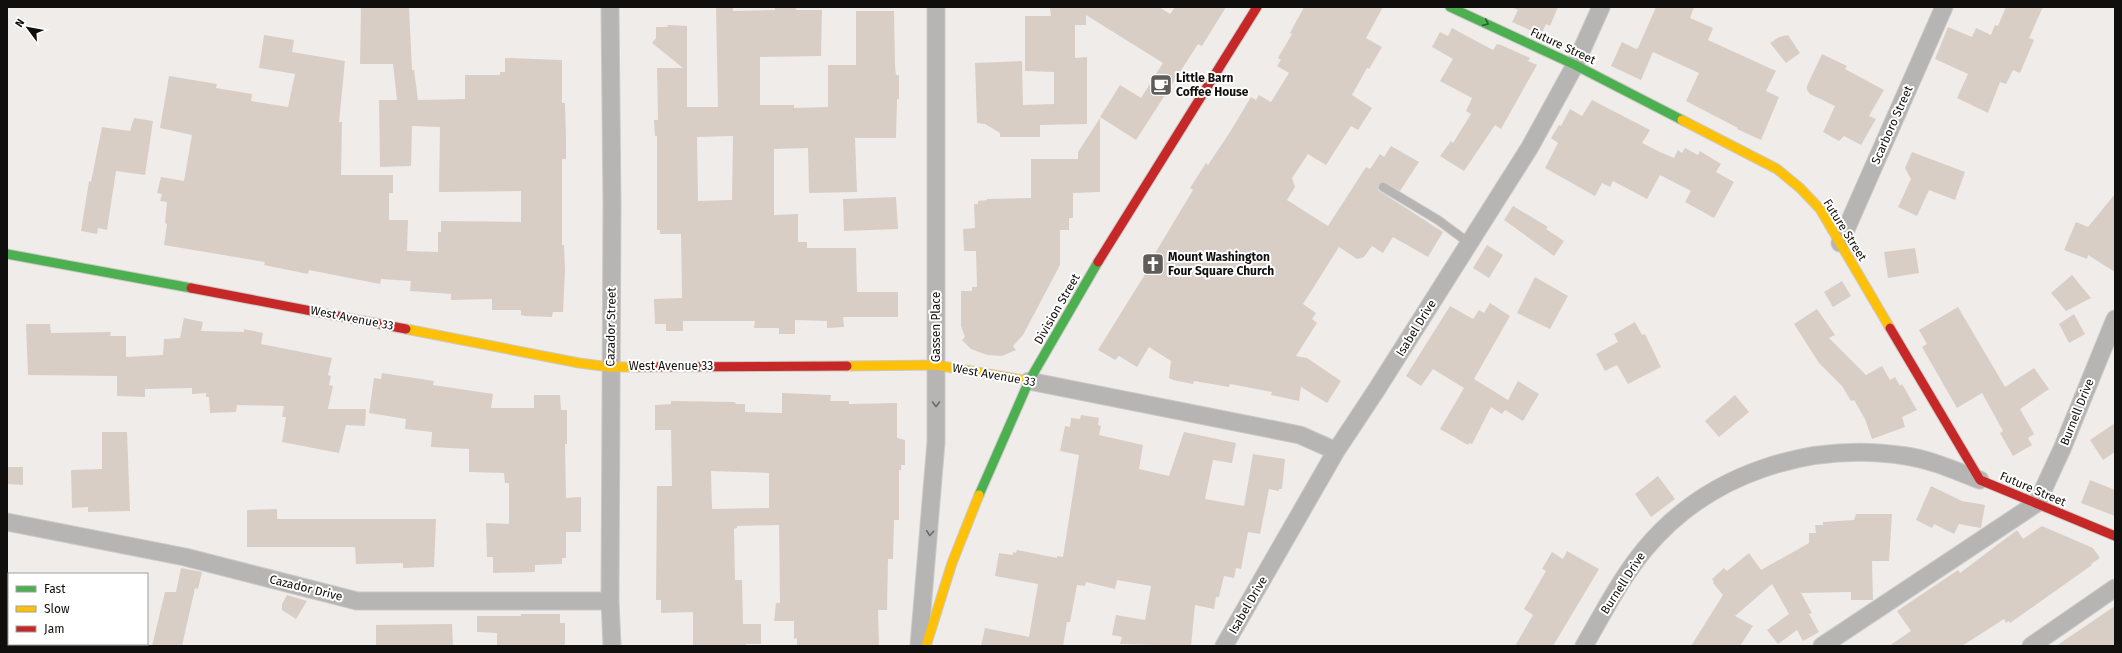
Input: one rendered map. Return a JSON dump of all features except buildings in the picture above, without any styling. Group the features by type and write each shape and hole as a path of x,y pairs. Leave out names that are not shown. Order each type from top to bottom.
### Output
{"street":[{"name":"Cazador Street","path":"610,7 612,199 610,601 612,646"},
{"name":"Gassen Place","path":"919,646 936,442 936,7"},
{"name":"Division Street","path":"926,646 952,563 984,483 1029,381 1095,266 1257,7"},
{"name":"Future Street","path":"1450,7 1575,65 1777,169 1800,188 1820,209 1980,480 2115,536"},
{"name":"Isabel Drive","path":"1224,646 1336,451 1377,389 1530,147 1575,65 1601,7"},
{"name":"Scarboro Street","path":"1840,243 1944,7"},
{"name":"West Avenue 33","path":"7,254 346,317 579,363 610,367 936,364 1300,435 1336,451"},
{"name":"Burnell Drive","path":"2037,503 2062,449 2115,319"},
{"name":"Burnell Drive","path":"1584,646 1625,576 1645,548 1665,528 1695,503 1724,485 1755,471 1792,459 1830,452 1869,452 1907,456 1934,462 1980,480"},
{"path":"1822,646 2037,503"},
{"name":"Cazador Drive","path":"7,522 185,557 357,601 610,601"},
{"path":"2031,646 2115,588"}],"lane":[{"path":"1383,187 1438,220 1469,243"}],"traffic: fast":[{"path":"1450,7 1575,65 1682,120"},
{"path":"7,254 191,288"},
{"path":"979,495 1029,381 1098,262"}],"traffic: slow":[{"path":"1682,120 1777,169 1800,188 1820,209 1890,328"},
{"path":"406,329 579,363 610,367 640,367"},
{"path":"847,366 936,365 1029,381"},
{"path":"926,646 952,563 979,495"}],"traffic: jam":[{"path":"1098,262 1257,7"},
{"path":"191,288 406,329"},
{"path":"1890,328 1980,480 2115,536"},
{"path":"640,367 847,366"}],"place":[{"name":"Little Barn Coffee House","path":"1161,85"},
{"name":"Mount Washington Four Square Church","path":"1153,264"}]}
